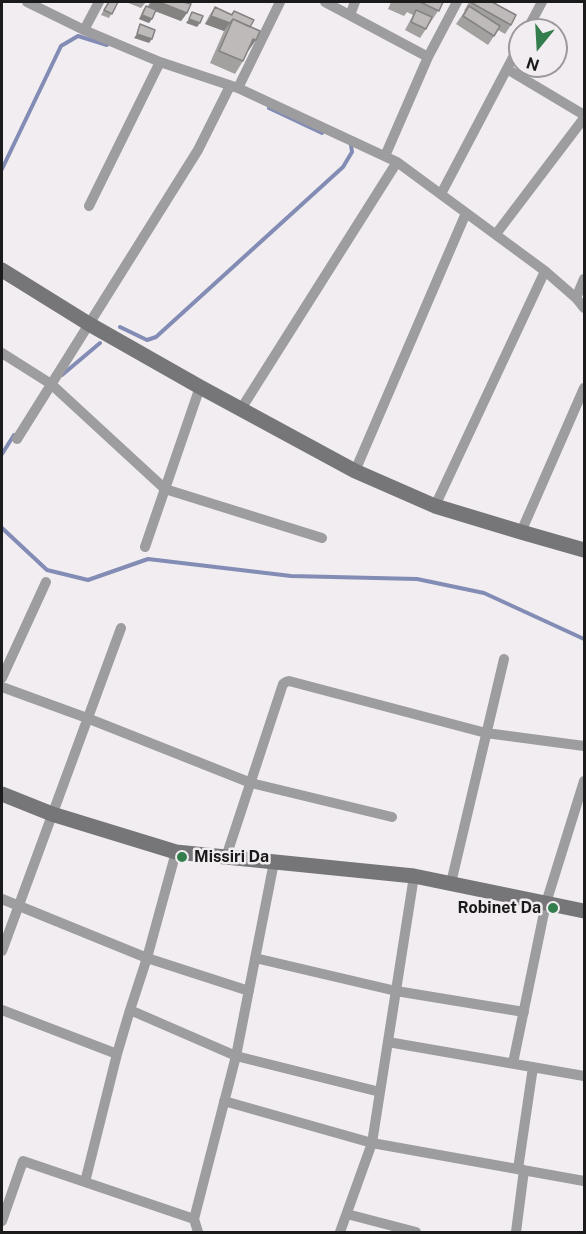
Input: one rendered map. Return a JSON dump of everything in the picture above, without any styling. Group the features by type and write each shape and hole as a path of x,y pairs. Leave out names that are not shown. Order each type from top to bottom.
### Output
{"street":[{"path":"27,2 84,30 160,62 234,87 397,162 545,271 585,308"},
{"path":"84,30 99,2"},
{"path":"17,439 198,150 280,2"},
{"path":"325,2 428,57"},
{"path":"350,15 355,2"},
{"path":"385,156 428,57 457,2"},
{"path":"533,18 542,2"},
{"path":"89,206 160,62"},
{"path":"441,194 507,69 585,117 495,234"},
{"path":"241,409 397,162"},
{"path":"355,471 466,213"},
{"path":"2,270 89,324 355,471 435,506 585,550"},
{"path":"435,506 545,271"},
{"path":"576,298 585,279"},
{"path":"2,353 51,384 165,489 322,538"},
{"path":"145,547 200,387"},
{"path":"521,532 585,388"},
{"path":"2,678 46,582"},
{"path":"2,951 121,628"},
{"path":"451,883 504,659"},
{"path":"225,857 283,684 289,681 486,733 585,746"},
{"path":"2,687 251,783 392,817"},
{"path":"513,1063 546,903 585,781"},
{"path":"2,794 52,814 176,852 414,876 585,911"},
{"path":"85,1182 117,1054 147,958 176,852"},
{"path":"198,1233 194,1219 236,1056 274,862"},
{"path":"340,1233 372,1143 414,876"},
{"path":"2,899 147,958 249,991"},
{"path":"255,958 396,991 524,1012"},
{"path":"2,1010 117,1054"},
{"path":"130,1010 236,1056 380,1092"},
{"path":"388,1042 585,1076"},
{"path":"516,1233 532,1066"},
{"path":"224,1101 372,1143 585,1181"},
{"path":"2,1221 23,1161 194,1219"},
{"path":"347,1214 416,1233"}],"building":[{"path":"109,2 118,2 112,14 104,10"},
{"path":"159,2 183,2 191,4 187,13"},
{"path":"420,2 443,2 439,11"},
{"path":"470,2 492,2 516,15 514,18 508,18 508,23"},
{"path":"146,6 156,10 152,19 142,15"},
{"path":"469,6 500,26 494,36 463,16"},
{"path":"215,7 232,15 234,11 254,20 250,27 233,19 230,23 211,16"},
{"path":"416,10 432,17 426,29 411,22"},
{"path":"192,12 203,16 200,23 189,19"},
{"path":"233,19 260,31 256,40 253,39 243,61 219,51"},
{"path":"140,24 155,30 152,39 137,34"}],"waterway":[{"path":"2,169 61,46 78,36 107,45"},
{"path":"269,108 322,133"},
{"path":"120,327 147,340 156,337 343,167 352,152 351,145"},
{"path":"62,375 100,343"},
{"path":"2,454 14,435"},
{"path":"2,528 47,570 88,580 148,559 291,576 417,579 484,593 584,639"}],"place":[{"name":"Missiri Da","path":"182,857"},
{"name":"Robinet Da","path":"553,908"}]}
